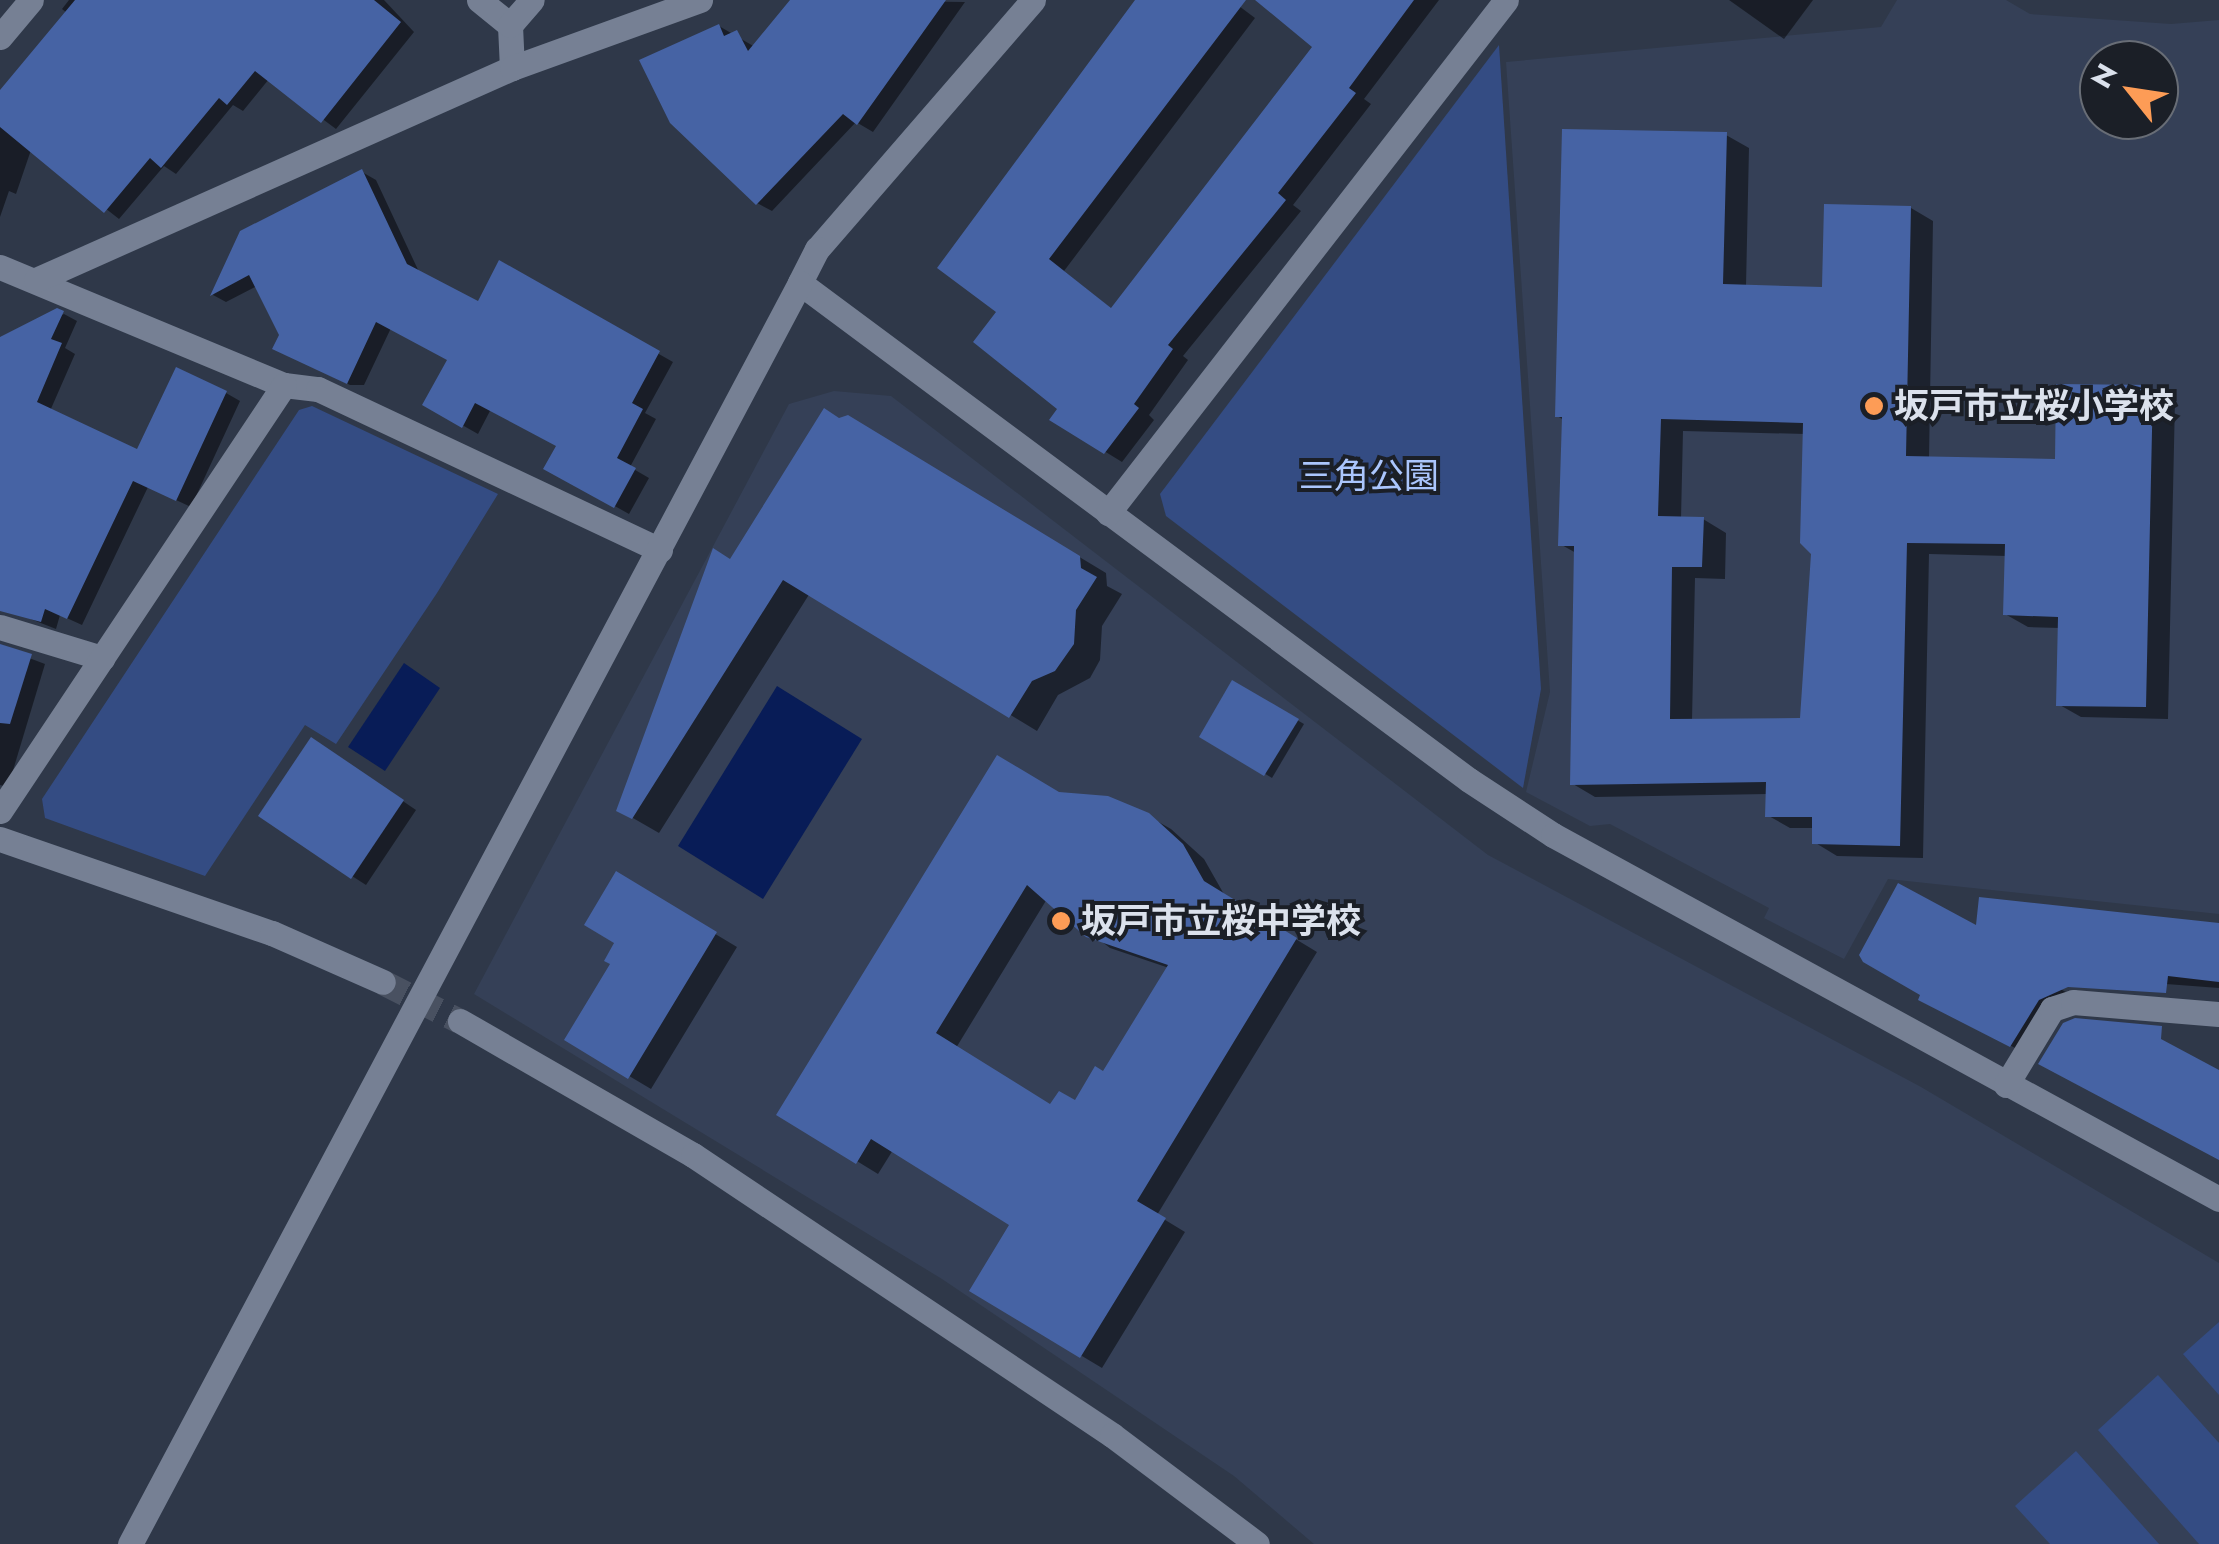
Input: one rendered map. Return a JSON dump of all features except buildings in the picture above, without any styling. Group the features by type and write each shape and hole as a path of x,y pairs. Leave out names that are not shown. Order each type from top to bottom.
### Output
{"street":[{"path":"0,37 31,0"},
{"path":"479,0 510,25"},
{"path":"512,68 510,25 532,0"},
{"path":"36,280 512,68 700,0"},
{"path":"130,1544 817,249 1033,0"},
{"path":"1108,513 1506,0"},
{"path":"0,267 284,385 318,390 660,550"},
{"path":"800,283 1108,513 1553,835 2219,1200"},
{"path":"0,811 284,385"},
{"path":"0,627 102,658"},
{"path":"0,840 272,933 382,982"},
{"path":"2006,1085 2052,1009 2073,1002 2219,1014"},
{"path":"460,1021 693,1154 1112,1435 1257,1544"}],"shaded area":[{"name":"坂戸市立桜小学校","path":"1897,0 2006,0 2030,14 2171,24 2219,20 2219,914 1888,879 1844,959 1764,918 1769,908 1610,824 1590,826 1526,792 1550,692 1506,62 1881,27"},
{"name":"坂戸市立桜中学校","path":"834,391 891,396 1488,855 1921,1087 2219,1263 2219,1544 1314,1544 1234,1476 942,1279 474,994 789,404"},
{"path":"404,663 440,688 385,771 348,747"},
{"path":"777,686 862,739 763,899 678,846"}],"green space":[{"name":"三角公園","path":"1499,45 1541,689 1523,788 1166,516 1160,494"},
{"path":"312,406 498,494 437,593 336,744 305,725 205,876 45,818 42,799 299,410"},
{"path":"2219,1322 2219,1395 2183,1354"},
{"path":"2158,1375 2219,1443 2219,1544 2199,1544 2098,1430"},
{"path":"2076,1451 2159,1544 2050,1544 2015,1506"}],"tunnel":[{"path":"383,982 460,1021"}],"place":[{"name":"坂戸市立桜小学校","path":"1874,406"},
{"name":"坂戸市立桜中学校","path":"1061,921"}]}
